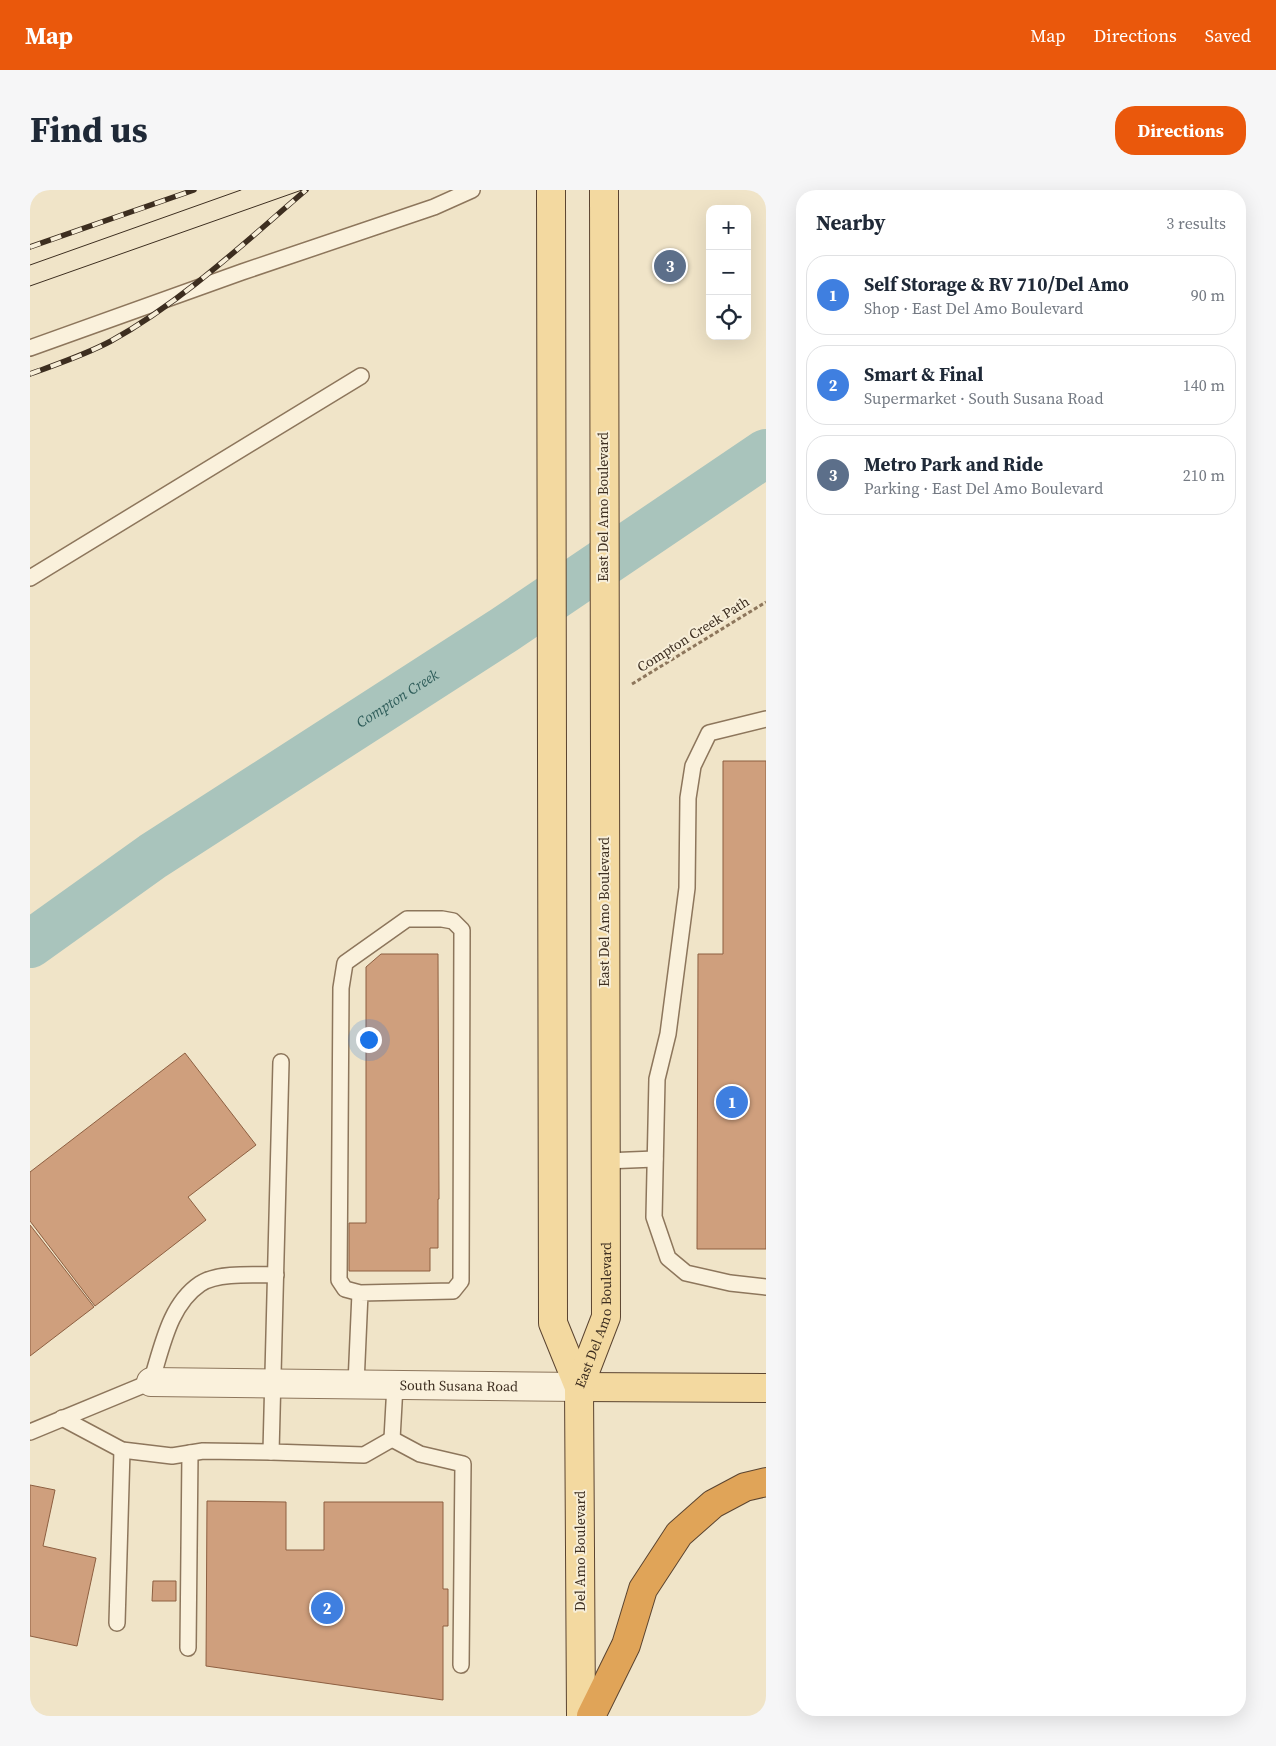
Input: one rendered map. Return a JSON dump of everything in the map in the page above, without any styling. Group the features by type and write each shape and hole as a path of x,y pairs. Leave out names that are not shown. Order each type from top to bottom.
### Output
{"highway":[{"path":"591,1716 626,1645 643,1589 679,1534 713,1504 745,1487 766,1482"}],"main road":[{"name":"East Del Amo Boulevard","path":"552,190 553,1323 579,1387"},
{"name":"East Del Amo Boulevard","path":"579,1387 606,1317 603,693 604,190"},
{"name":"South Susana Road","path":"579,1387 766,1388"},
{"name":"Del Amo Boulevard","path":"579,1387 581,1716"}],"street":[{"name":"South Susana Road","path":"151,1382 579,1387"}],"lane":[{"path":"30,348 242,272 434,207 472,190"},
{"path":"30,578 361,376"},
{"path":"766,719 709,733 693,766 688,798 687,888 668,1034 656,1079 654,1217 668,1258 686,1273 730,1283 766,1287"},
{"path":"407,919 442,919 453,921 462,930 461,1281 453,1291 360,1293 345,1290 339,1280 341,988 345,963 407,919"},
{"path":"271,1452 281,1062"},
{"path":"605,1162 655,1159"},
{"path":"30,1432 151,1382 169,1326 177,1309 201,1283 236,1274 276,1275"},
{"path":"356,1384 360,1293"},
{"path":"392,1439 395,1384"},
{"path":"62,1418 122,1450 172,1456 204,1451 364,1455 392,1439"},
{"path":"392,1439 420,1454 463,1464 465,1495 461,1665"},
{"path":"117,1623 122,1450"},
{"path":"188,1648 190,1453"}],"path":[{"name":"Compton Creek Path","path":"603,693 637,683 766,602"}],"building":[{"path":"723,761 766,761 766,1249 697,1249 698,954 723,954"},
{"path":"381,954 438,954 438,1248 430,1248 430,1271 349,1271 349,1223 366,1223 366,967"},
{"path":"185,1053 256,1145 188,1197 206,1220 95,1306 30,1221 30,1172"},
{"path":"30,1225 94,1307 30,1356"},
{"path":"30,1485 55,1490 43,1546 96,1558 77,1646 30,1636"},
{"path":"207,1501 286,1502 286,1550 324,1550 324,1502 443,1502 443,1589 448,1589 448,1626 443,1626 443,1700 206,1666"},
{"path":"153,1581 176,1581 176,1601 152,1601"}],"waterway":[{"name":"Compton Creek","path":"30,944 153,856 504,630 766,453"}],"tram line":[{"path":"30,265 241,190"},
{"path":"30,286 302,190"}],"railway":[{"path":"30,247 194,190"},
{"path":"30,374 91,351 138,325 188,290 306,190"}],"place":[{"name":"Metro Park and Ride","path":"670,266"},
{"name":"Self Storage & RV 710/Del Amo","path":"732,1102"},
{"name":"Smart & Final","path":"327,1608"}]}
